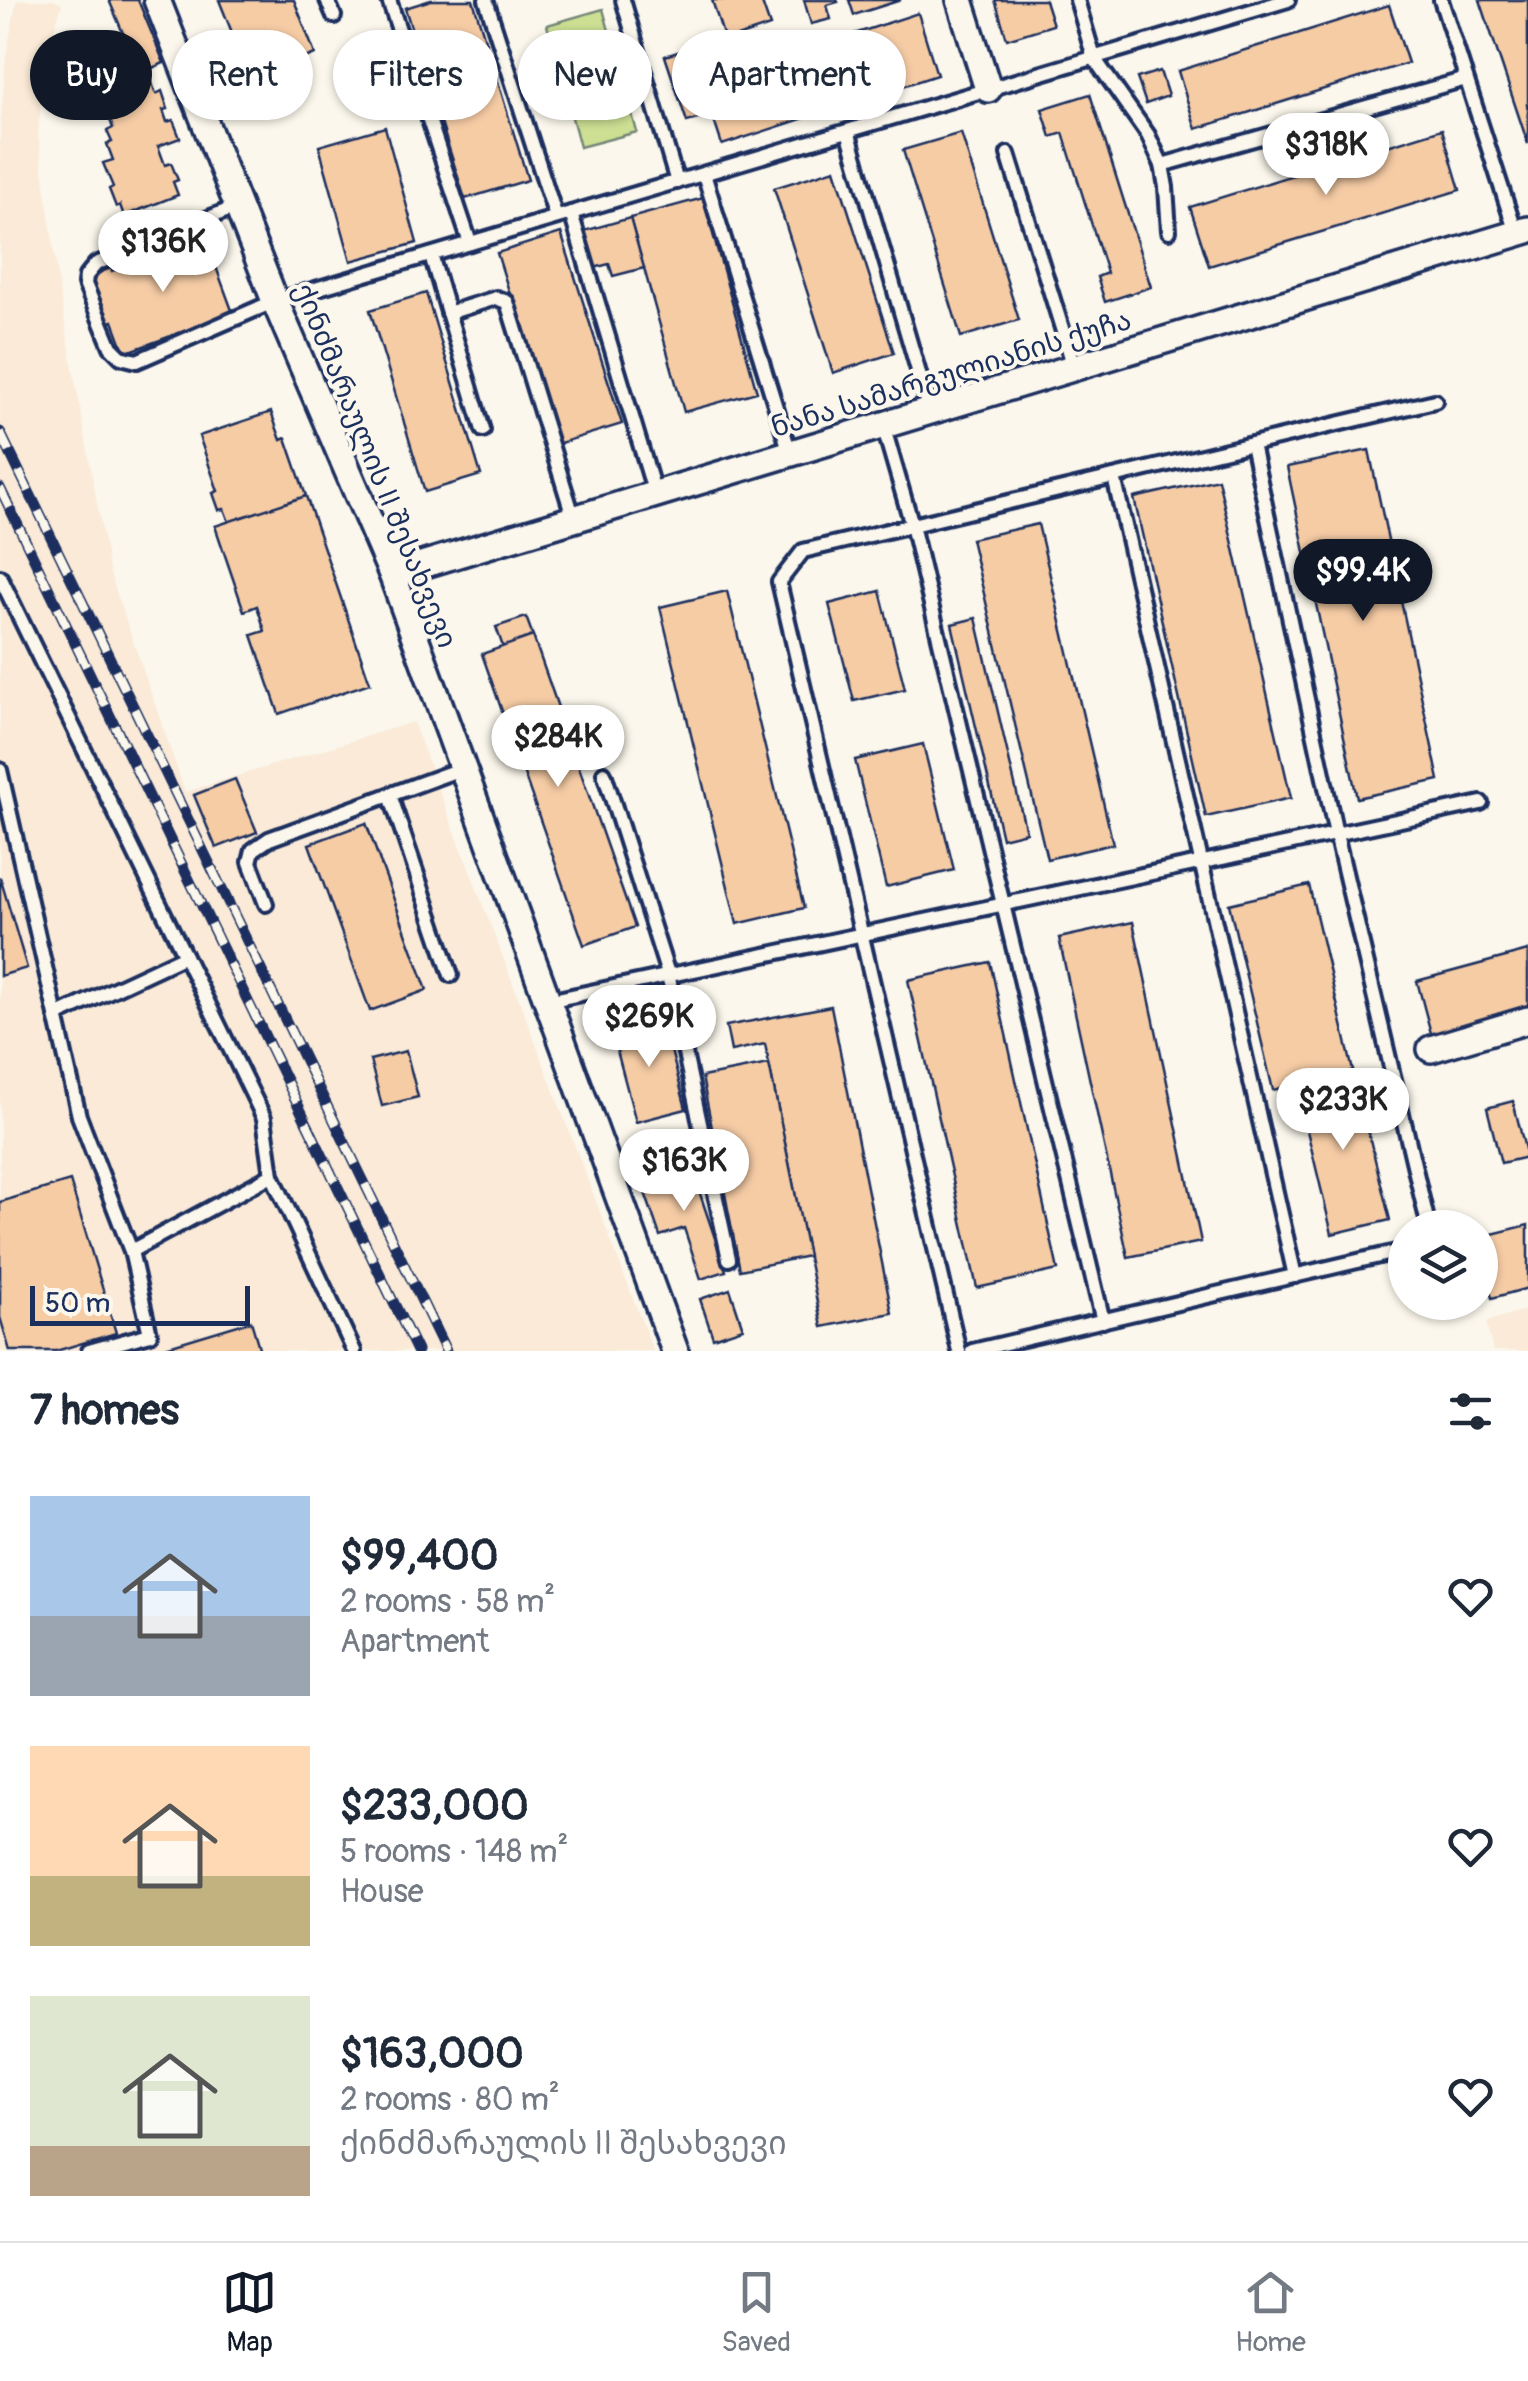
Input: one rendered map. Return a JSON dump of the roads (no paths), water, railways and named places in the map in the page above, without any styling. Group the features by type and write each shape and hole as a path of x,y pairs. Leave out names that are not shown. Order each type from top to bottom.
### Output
{"street":[{"name":"ქინძმარაულის II შესახვევი","path":"157,0 275,301 392,574 675,1351"},
{"path":"960,0 988,89"},
{"name":"ნანა სამარგულიანის ქუჩა","path":"392,574 1522,231"},
{"path":"1431,1049 1528,1020"}],"lane":[{"path":"327,0 334,16"},
{"path":"389,0 470,243"},
{"path":"486,0 556,217"},
{"path":"623,0 677,182"},
{"path":"1077,0 1094,58 1148,135 1162,165 1168,231"},
{"path":"238,206 96,264 86,276 85,284 110,347 121,357 137,361 275,301 1288,0"},
{"path":"1440,0 1522,231"},
{"path":"1162,165 1466,79"},
{"path":"848,130 930,411"},
{"path":"1008,154 1074,367"},
{"path":"704,174 790,453"},
{"path":"571,213 655,494"},
{"path":"431,254 482,430"},
{"path":"448,313 496,298 507,302 574,519"},
{"path":"959,1351 780,582 802,552 1435,401"},
{"path":"883,426 912,525 1103,1321"},
{"path":"1252,444 1336,834 1425,1210"},
{"path":"1114,477 1295,1276"},
{"path":"0,577 264,1118 272,1174 354,1351"},
{"path":"266,904 250,862 253,850 270,839 463,768"},
{"path":"0,770 79,1116 131,1251 150,1334 89,1351"},
{"path":"604,773 668,974 729,1258"},
{"path":"390,795 451,975"},
{"path":"548,1001 1480,803"},
{"path":"56,1016 185,956"},
{"path":"131,1251 272,1174"},
{"path":"972,1351 1388,1254"}],"railway":[{"path":"0,432 446,1351"},
{"path":"0,488 417,1351"}]}
